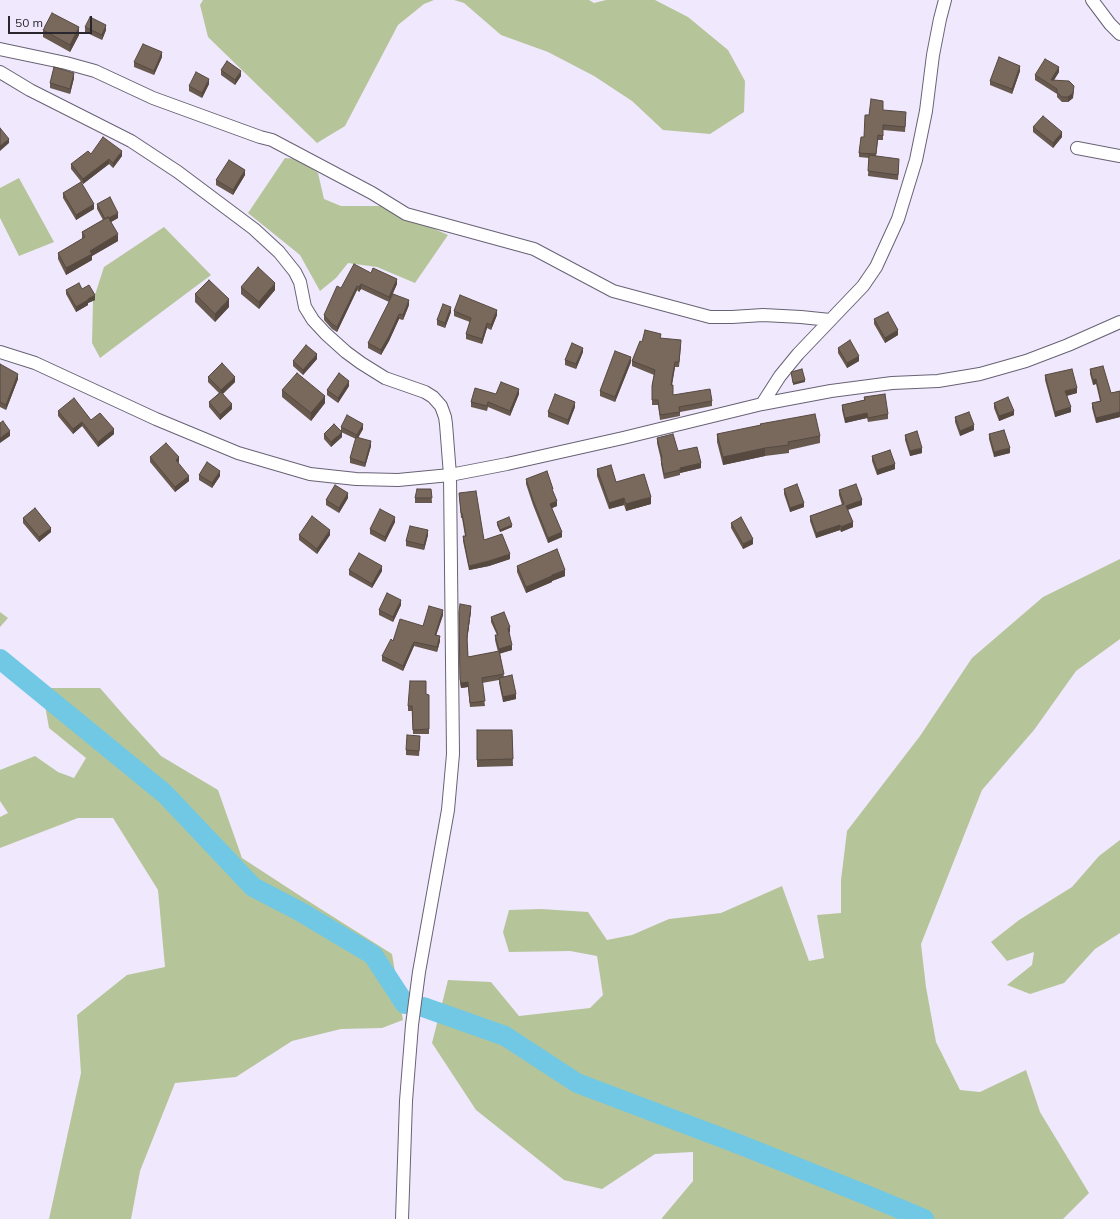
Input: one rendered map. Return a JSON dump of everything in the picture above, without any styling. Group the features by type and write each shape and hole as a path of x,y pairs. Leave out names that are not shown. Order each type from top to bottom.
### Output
{"street":[{"path":"762,404 780,376 830,320 863,286 876,267 898,220 916,160 926,111 933,55 940,19 946,0"},
{"path":"1092,0 1110,24 1120,34"},
{"path":"0,49 66,63 95,71 153,98 272,140 372,193 406,214 534,249 613,291 710,317 732,317 763,314 830,320"},
{"path":"0,72 30,90 132,141 178,172 254,229 279,252 295,272 300,282 305,307 313,320 326,334 351,355 385,378 425,392 433,397 441,406 446,424 450,475 453,754 448,810 419,972 412,1025 406,1101 402,1219"},
{"path":"1077,148 1120,156"},
{"path":"0,352 35,363 156,419 238,453 310,474 356,479 398,480 450,475 507,464 615,440 762,404 831,391 892,383 938,381 980,374 1026,361 1068,345 1120,322"}],"green space":[{"path":"203,0 434,0 424,4 398,25 345,126 317,143 208,37 200,5"},
{"path":"454,0 589,0 594,3 606,0 655,0 688,17 728,50 745,81 744,112 710,134 663,130 632,101 594,76 548,52 501,35 464,3"},
{"path":"285,158 297,159 318,173 324,199 341,206 383,206 448,235 415,283 377,267 348,263 336,278 320,291 300,255 248,213"},
{"path":"19,178 54,242 19,256 0,218 0,188"},
{"path":"164,227 211,275 100,358 92,343 93,301 104,267"},
{"path":"1120,559 1120,639 1076,671 1034,730 982,790 921,944 926,987 936,1042 960,1090 980,1092 1026,1070 1040,1112 1089,1193 1063,1219 662,1219 693,1181 693,1152 655,1154 602,1189 564,1180 476,1110 432,1043 448,980 491,982 519,1016 590,1008 603,995 597,956 570,951 509,952 503,932 509,910 541,909 588,912 607,940 632,935 669,919 721,913 782,886 809,961 824,958 817,915 841,913 841,880 847,831 920,736 972,658 1043,597"},
{"path":"0,612 8,618 0,627"},
{"path":"42,688 100,688 161,756 218,790 242,858 392,954 403,1020 382,1028 341,1029 292,1041 236,1077 175,1083 140,1171 131,1219 49,1219 81,1073 77,1015 127,975 165,967 158,890 113,818 78,818 0,848 0,817 8,813 0,801 0,770 35,756 58,772 74,778 86,758 49,728"},
{"path":"1120,840 1120,933 1095,949 1064,983 1030,994 1007,985 1032,965 1034,952 1007,961 991,942 1019,920 1072,887 1099,856"}],"building":[{"path":"52,13 79,27 70,45 43,30"},
{"path":"90,17 106,25 102,35 85,27"},
{"path":"143,44 162,52 154,71 134,62"},
{"path":"999,57 1020,66 1012,89 990,81"},
{"path":"1045,59 1059,67 1051,80 1069,81 1074,86 1073,93 1068,97 1062,97 1057,92 1057,89 1035,75"},
{"path":"227,61 241,71 235,80 221,70"},
{"path":"54,67 74,73 70,89 50,83"},
{"path":"196,72 209,79 202,93 189,86"},
{"path":"871,99 883,101 883,110 906,112 905,127 883,125 883,136 878,135 876,154 859,153 861,137 864,137 865,115 869,115"},
{"path":"1043,116 1062,132 1053,143 1033,127"},
{"path":"0,128 9,139 0,146"},
{"path":"103,137 122,151 113,163 109,159 83,179 71,164 88,151 91,154"},
{"path":"869,155 899,159 898,175 868,171"},
{"path":"229,160 245,170 233,190 216,180"},
{"path":"81,182 94,204 76,215 63,193"},
{"path":"110,197 118,213 105,219 97,204"},
{"path":"108,217 118,234 90,251 92,254 66,268 58,253 85,237 82,232"},
{"path":"354,264 371,273 373,268 397,279 389,297 361,284 359,287 357,286 337,327 324,315 337,286 341,288"},
{"path":"258,267 275,283 259,302 241,287"},
{"path":"209,280 229,299 215,314 195,294"},
{"path":"79,283 82,289 89,285 95,295 76,307 66,290"},
{"path":"393,294 409,300 403,315 399,314 381,350 368,343"},
{"path":"460,295 497,310 491,325 487,323 482,339 466,334 471,318 454,311"},
{"path":"443,304 451,307 445,323 437,320"},
{"path":"888,312 898,330 885,338 874,319"},
{"path":"645,330 661,334 660,338 681,340 679,362 675,362 671,385 673,385 673,395 710,389 712,401 679,407 680,412 660,415 658,400 652,400 652,386 655,370 632,361 640,341 642,342"},
{"path":"850,340 859,356 847,363 838,348"},
{"path":"572,343 583,348 576,364 565,360"},
{"path":"306,345 317,354 303,370 293,361"},
{"path":"615,351 631,357 615,397 600,391"},
{"path":"222,363 235,377 221,390 208,377"},
{"path":"0,364 18,374 6,405 0,402"},
{"path":"1103,366 1111,393 1120,391 1120,412 1096,418 1092,403 1101,401 1096,379 1093,380 1090,369"},
{"path":"802,369 805,380 793,383 791,372"},
{"path":"1072,369 1077,388 1065,391 1071,407 1055,412 1045,375"},
{"path":"297,373 325,396 311,413 282,390"},
{"path":"339,373 349,381 338,398 327,390"},
{"path":"501,382 519,389 510,411 488,402 487,406 471,402 475,388 496,394"},
{"path":"221,392 232,404 220,415 209,402"},
{"path":"555,394 575,402 568,420 548,412"},
{"path":"885,394 888,414 868,418 867,413 845,418 842,405 865,400 864,397"},
{"path":"1008,397 1014,411 999,416 994,403"},
{"path":"74,398 91,420 100,413 114,429 98,442 82,422 73,429 58,411"},
{"path":"969,412 974,425 960,431 955,417"},
{"path":"815,414 820,436 788,442 789,445 765,448 723,457 717,434"},
{"path":"347,415 363,424 357,435 341,427"},
{"path":"3,421 10,431 0,438 0,423"},
{"path":"334,424 342,432 331,442 324,434"},
{"path":"1004,430 1010,448 994,452 989,434"},
{"path":"917,431 922,448 910,451 905,435"},
{"path":"673,434 678,451 697,447 701,463 664,474 657,438"},
{"path":"356,437 371,441 365,463 350,458"},
{"path":"166,443 179,457 176,460 189,476 175,487 150,457"},
{"path":"890,450 895,464 877,470 872,456"},
{"path":"207,462 220,471 212,483 199,475"},
{"path":"611,465 616,482 644,474 651,497 626,504 624,498 609,503 597,469"},
{"path":"547,471 557,501 550,504 562,532 548,538 526,479"},
{"path":"797,484 804,503 790,508 784,489"},
{"path":"856,484 862,500 846,506 853,522 841,527 840,525 816,533 810,516 844,504 839,490"},
{"path":"335,485 348,493 339,508 326,500"},
{"path":"417,489 431,489 432,498 415,498"},
{"path":"476,491 484,540 502,534 510,554 469,566 463,536 466,536 461,513 459,493"},
{"path":"35,508 51,528 39,537 23,518"},
{"path":"380,509 395,517 385,537 370,529"},
{"path":"312,516 330,530 317,549 299,535"},
{"path":"509,517 512,525 500,530 497,522"},
{"path":"741,517 753,539 743,544 731,523"},
{"path":"410,526 428,530 424,545 406,541"},
{"path":"557,549 565,570 526,587 517,566"},
{"path":"359,553 382,566 372,584 349,570"},
{"path":"387,593 401,600 393,617 379,610"},
{"path":"460,604 471,606 467,637 468,657 499,651 504,674 482,678 485,701 470,703 468,682 461,683"},
{"path":"429,606 443,610 435,635 440,636 437,647 414,642 403,666 382,656 391,639 393,641 400,619 423,626"},
{"path":"504,612 510,627 508,628 512,645 499,649 495,635 498,635 491,617"},
{"path":"512,675 516,694 503,697 499,678"},
{"path":"410,681 426,681 426,694 429,695 429,729 413,730 412,706 408,706"},
{"path":"477,730 512,730 513,759 477,760"},
{"path":"407,735 420,736 419,751 406,750"}],"waterway":[{"path":"0,659 165,794 253,887 301,912 373,955 405,1004"},
{"path":"423,1007 505,1036 577,1083 741,1145 924,1219"}]}
